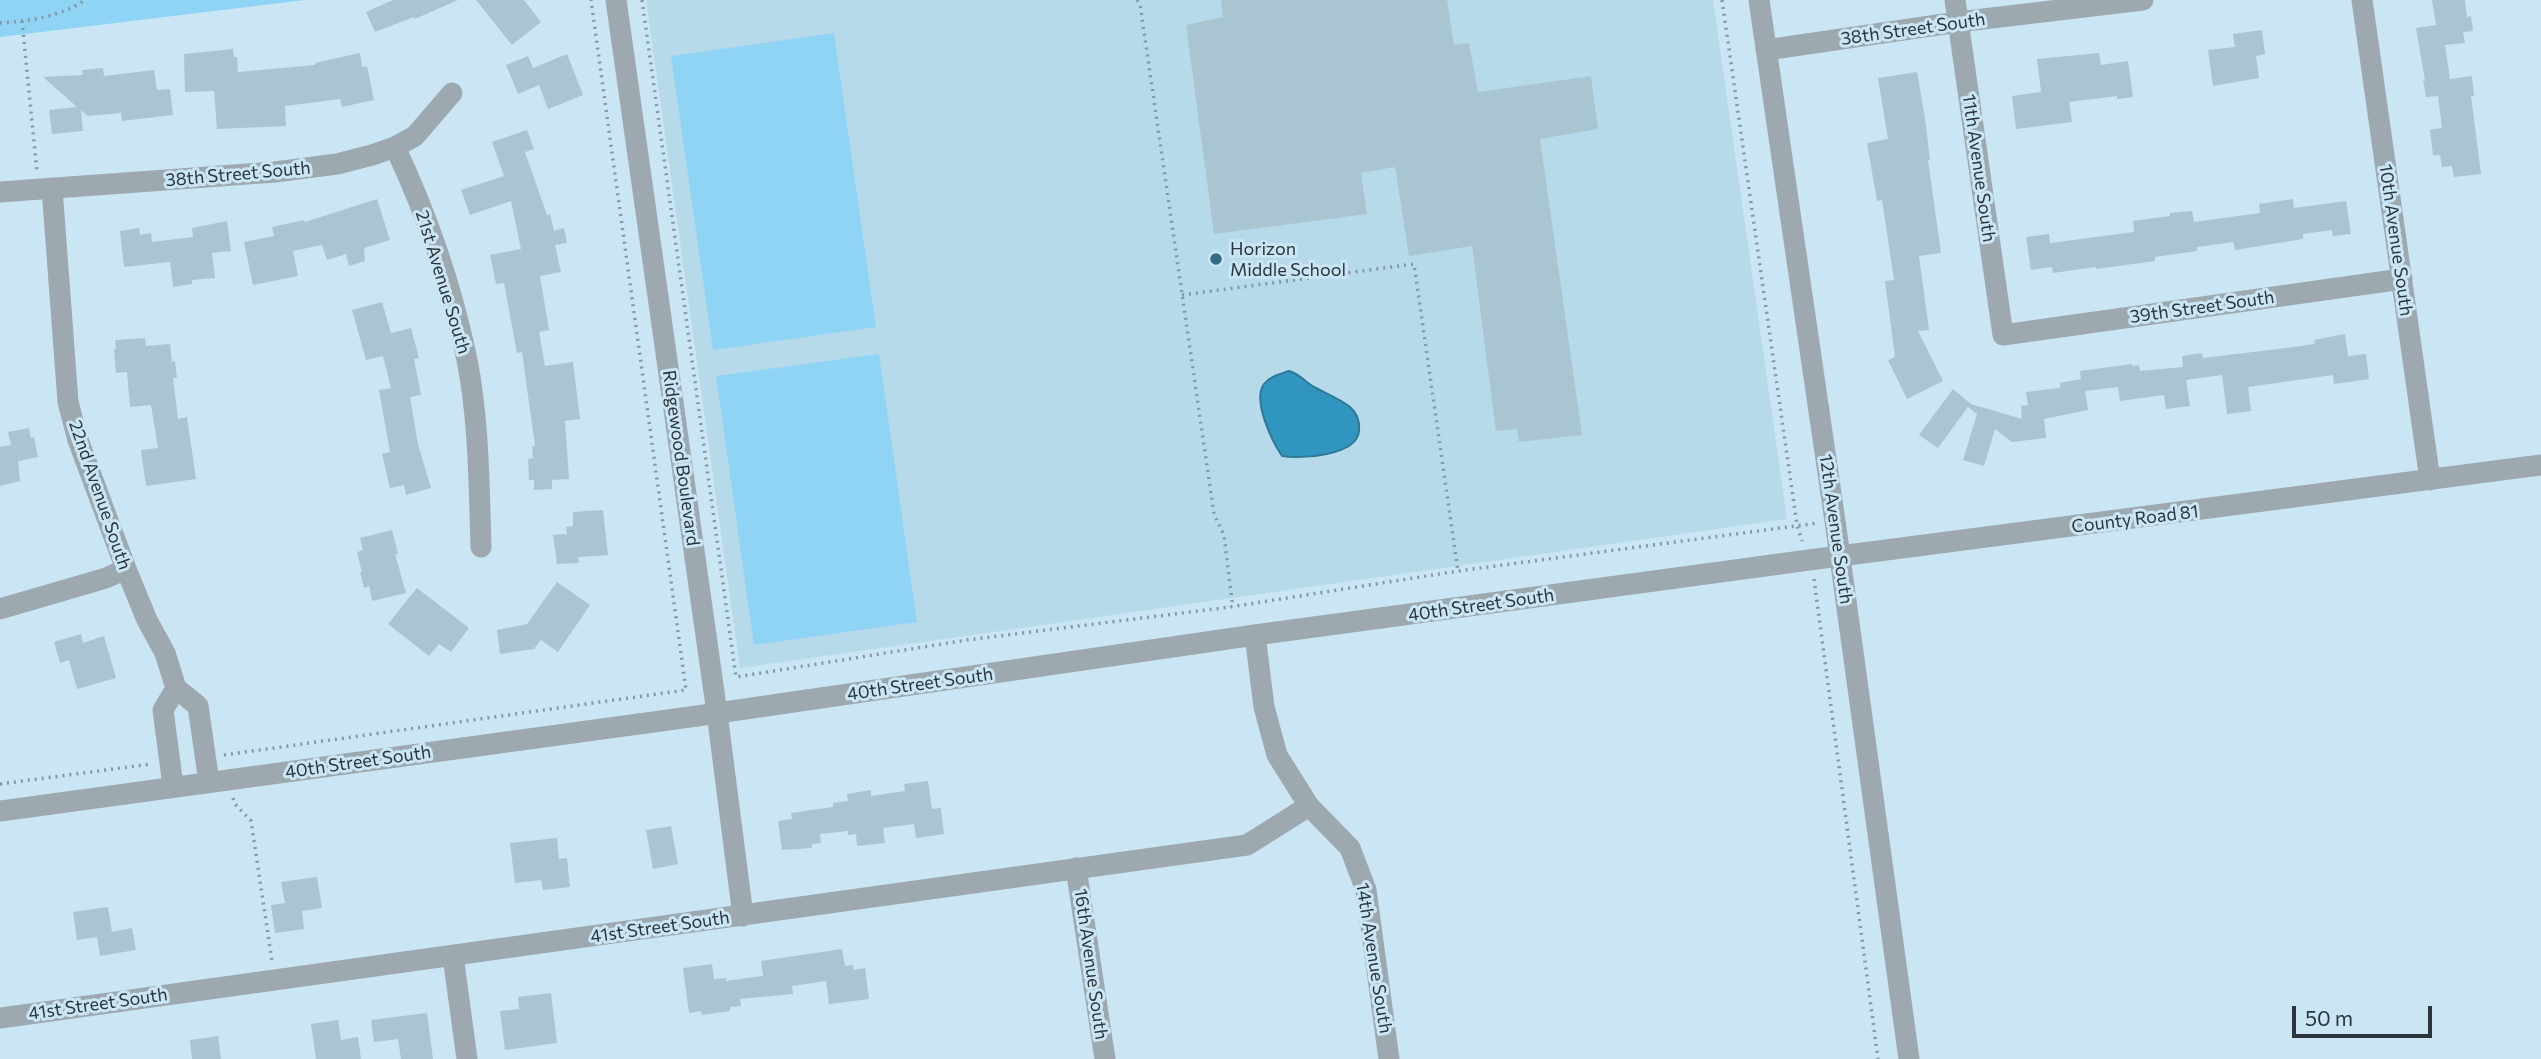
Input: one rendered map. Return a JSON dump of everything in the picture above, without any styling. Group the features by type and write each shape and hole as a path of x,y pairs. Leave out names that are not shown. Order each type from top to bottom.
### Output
{"street":[{"name":"Ridgewood Boulevard","path":"616,0 717,713 743,916"},
{"name":"12th Avenue South","path":"1759,0 1835,521 1909,1059"},
{"name":"11th Avenue South","path":"1955,0 2003,335"},
{"name":"38th Street South","path":"1766,50 1958,22 2143,0"},
{"name":"10th Avenue South","path":"2362,0 2430,480"},
{"name":"38th Street South","path":"0,192 298,170 372,155 415,136 452,93"},
{"name":"21st Avenue South","path":"395,147 429,230 453,301 467,361 479,489 481,547"},
{"name":"22nd Avenue South","path":"45,189 68,402 78,440 125,569 165,653 176,688 198,706 206,757 219,781"},
{"name":"39th Street South","path":"2003,335 2402,279"},
{"name":"County Road 81","path":"1840,557 2541,465"},
{"name":"40th Street South","path":"0,811 717,713 1255,635 1840,557"},
{"path":"0,609 106,578 125,569"},
{"name":"14th Avenue South","path":"1255,635 1264,707 1278,755 1309,806 1350,848 1366,890 1389,1059"},
{"path":"173,786 163,710 176,688"},
{"name":"41st Street South","path":"0,1018 1247,845 1309,806"},
{"name":"16th Avenue South","path":"1076,868 1105,1059"},
{"path":"453,956 467,1059"}],"path":[{"path":"0,23 65,11 85,0"},
{"path":"206,757 686,690 591,0"},
{"path":"642,0 736,677 967,640 1230,607 1458,571 1835,521"},
{"path":"1137,0 1140,4 1214,514 1224,534 1232,601 1230,607"},
{"path":"1722,0 1797,525 1816,587 1878,1059"},
{"path":"22,21 45,189"},
{"path":"1182,295 1414,264 1458,571"},
{"path":"0,784 170,762"},
{"path":"219,781 251,821 275,980"}],"shaded area":[{"path":"0,0 305,0 0,37"},
{"name":"Horizon Middle School","path":"646,0 1713,0 1787,519 740,668"},
{"path":"834,33 876,327 713,350 671,56"},
{"path":"879,354 917,622 754,645 716,376"},
{"path":"1289,371 1352,409 1358,418 1359,431 1349,446 1314,456 1282,456 1273,441 1260,400 1264,384 1269,379"}],"building":[{"path":"393,0 458,0 415,19 414,17 375,32 366,12"},
{"path":"476,0 524,0 541,22 512,45"},
{"path":"1221,0 1447,0 1454,45 1469,43 1478,92 1591,76 1598,129 1540,139 1582,435 1519,442 1517,429 1496,431 1472,246 1409,256 1395,167 1361,173 1367,214 1214,234 1186,25 1223,17"},
{"path":"2432,0 2465,0 2467,17 2471,16 2473,31 2463,32 2465,43 2445,45 2450,79 2472,76 2474,96 2471,96 2481,174 2454,177 2452,166 2442,167 2440,155 2433,155 2430,130 2442,128 2438,96 2426,97 2416,28 2436,25"},
{"path":"2262,30 2265,54 2256,56 2259,78 2213,86 2208,50 2235,47 2233,34"},
{"path":"233,49 234,57 237,57 238,72 315,65 360,53 362,67 367,66 374,100 342,107 340,99 285,106 286,126 217,129 214,91 185,92 184,54"},
{"path":"2099,53 2101,65 2128,61 2133,97 2117,99 2117,96 2069,102 2072,122 2016,129 2012,96 2041,92 2037,59"},
{"path":"567,54 583,95 548,109 539,85 518,94 506,65 528,56 533,68"},
{"path":"103,68 104,76 154,70 157,90 170,89 173,115 122,121 121,113 88,116 81,110 83,131 52,134 49,110 77,107 43,77 83,75 82,70"},
{"path":"1917,72 1941,253 1919,256 1929,330 1918,331 1943,381 1907,399 1888,360 1895,357 1885,281 1894,280 1882,200 1877,201 1867,143 1888,139 1878,78"},
{"path":"527,130 534,149 525,152 547,215 550,214 554,231 564,228 567,243 555,245 561,272 540,276 549,330 539,332 545,366 573,362 580,419 565,421 569,479 552,480 552,489 534,490 534,480 529,480 528,459 533,458 532,446 535,446 522,352 517,353 504,283 496,284 490,255 521,249 511,201 470,215 461,190 504,176 492,142"},
{"path":"377,199 390,240 364,248 365,261 349,266 346,254 327,260 322,245 293,251 298,276 253,285 244,242 274,236 272,227 304,220 305,222"},
{"path":"2293,199 2294,208 2346,201 2351,234 2333,236 2332,230 2303,234 2303,239 2235,250 2233,242 2155,257 2155,261 2096,269 2053,273 2052,267 2031,270 2026,237 2049,234 2050,243 2134,232 2133,221 2170,216 2170,213 2192,211 2194,222 2260,213 2259,204"},
{"path":"227,221 231,251 212,253 215,278 192,280 192,284 173,287 170,262 124,267 120,231 139,228 140,235 151,233 152,242 193,237 192,228"},
{"path":"382,302 391,333 411,328 419,358 414,359 421,395 410,397 418,444 431,488 406,495 404,485 390,488 382,454 390,452 379,390 391,388 383,356 366,360 352,310"},
{"path":"2345,334 2348,356 2366,354 2369,379 2334,384 2333,375 2248,387 2251,411 2227,414 2222,375 2186,380 2190,406 2166,409 2164,395 2120,401 2118,387 2085,391 2088,410 2044,419 2046,438 2012,442 1995,429 1984,466 1963,460 1977,414 1968,407 1938,448 1919,435 1953,389 1971,404 2022,419 2021,406 2028,405 2026,392 2060,388 2060,383 2081,379 2080,371 2132,364 2139,365 2140,371 2183,367 2182,356 2202,353 2203,358 2286,348 2315,344 2314,340"},
{"path":"145,338 146,346 170,344 177,378 173,378 178,419 187,417 196,479 146,486 141,450 158,448 151,405 130,407 127,372 116,373 114,349 115,340"},
{"path":"29,428 31,438 34,437 38,457 18,461 20,481 0,486 0,447 11,445 8,432"},
{"path":"603,510 608,555 578,557 579,563 557,564 553,535 567,534 566,527 573,526 573,512"},
{"path":"392,530 398,554 395,554 406,593 372,601 369,586 364,588 360,572 357,552 363,550 360,538"},
{"path":"557,582 590,605 558,652 541,640 534,649 500,654 497,630 527,624"},
{"path":"417,588 469,628 451,652 439,644 429,656 388,624"},
{"path":"81,634 83,643 104,636 116,678 77,689 69,660 60,663 54,642"},
{"path":"928,781 932,809 941,808 944,834 916,838 914,824 883,828 885,843 857,846 856,834 848,835 848,831 820,834 821,843 812,844 812,848 782,850 778,821 792,819 791,813 833,807 833,803 848,801 847,794 871,790 871,796 905,791 904,784"},
{"path":"671,826 678,864 653,869 646,830"},
{"path":"557,838 559,859 567,858 570,887 543,890 541,880 515,883 510,843"},
{"path":"317,877 322,908 302,911 304,929 275,933 271,905 285,903 281,882"},
{"path":"108,907 112,932 132,928 136,950 100,956 97,937 77,940 73,912"},
{"path":"842,949 845,966 853,965 854,970 865,968 869,999 829,1004 826,981 792,986 793,994 740,999 741,1006 730,1007 730,1011 702,1015 701,1011 689,1013 683,968 712,964 714,979 726,978 726,981 763,976 761,961"},
{"path":"551,993 557,1043 505,1050 500,1011 519,1009 518,997"},
{"path":"427,1013 433,1059 401,1059 398,1039 374,1042 371,1020"},
{"path":"338,1020 341,1040 358,1037 361,1059 316,1059 311,1024"},
{"path":"218,1036 221,1059 192,1059 190,1040"}],"place":[{"name":"Horizon Middle School","path":"1216,259"}]}
